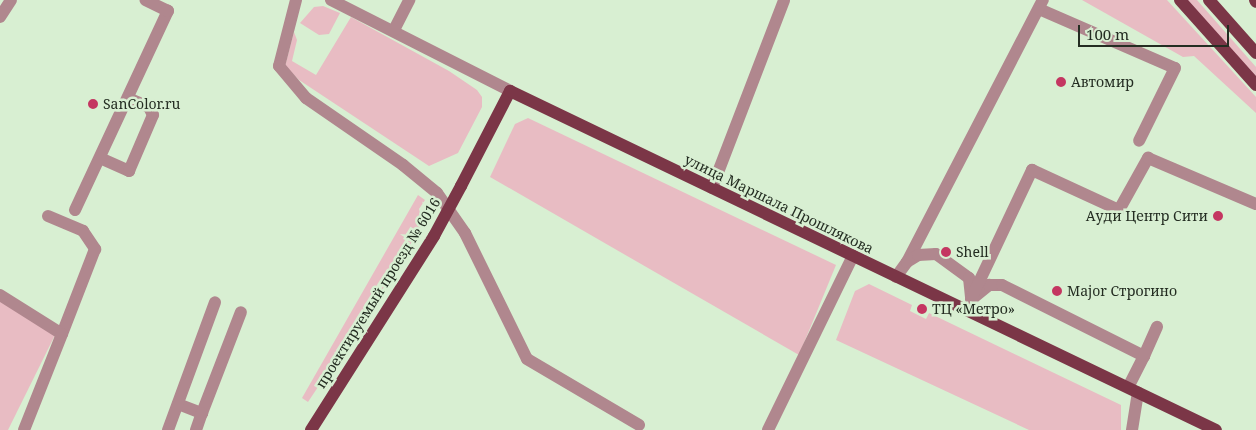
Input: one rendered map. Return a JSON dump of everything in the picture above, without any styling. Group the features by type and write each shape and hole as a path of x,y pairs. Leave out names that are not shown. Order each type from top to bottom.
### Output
{"main road":[{"path":"1180,0 1256,84"},
{"path":"1209,0 1256,53"},
{"name":"улица Маршала Прошлякова","path":"510,91 896,277 968,305 1133,390 1216,430"},
{"name":"проектируемый проезд № 6016","path":"311,430 434,236 510,91"}],"street":[{"path":"0,16 11,0"},
{"path":"75,210 168,11 145,0"},
{"path":"296,0 279,66 306,98 403,165 437,193 465,233 527,359 639,425"},
{"name":"улица Маршала Прошлякова","path":"331,0 394,30 510,91"},
{"path":"394,30 410,0"},
{"path":"712,188 784,0"},
{"path":"896,277 907,262 1041,4 1175,68 1139,140"},
{"path":"100,158 129,170 153,115 149,107 128,98"},
{"path":"968,305 1032,170 1119,210 1148,158 1256,204"},
{"path":"24,430 95,249 83,231 48,216"},
{"path":"907,262 925,253 936,254 952,263 969,278 968,305"},
{"path":"768,430 853,256"},
{"path":"968,305 989,285 1002,285 1144,356"},
{"path":"0,295 62,334"},
{"path":"168,430 215,302"},
{"path":"196,430 241,312"},
{"path":"1132,430 1133,390 1144,356 1157,327"},
{"path":"178,404 202,413"}],"shaded area":[{"path":"1082,0 1167,0 1256,97 1256,113 1194,56 1183,57"},
{"path":"1186,0 1197,0 1256,67 1256,77"},
{"path":"323,6 340,13 329,34 319,35 300,23 314,7"},
{"path":"351,17 449,71 477,90 482,97 482,107 458,153 429,166 299,80 285,66 294,32 297,40 292,61 316,75"},
{"path":"528,118 836,265 799,355 490,177 515,124"},
{"path":"418,195 425,200 419,209 423,223 395,271 308,402 302,398"},
{"path":"869,284 912,305 910,311 926,319 929,313 1121,405 1121,430 1029,430 836,340 855,291"},
{"path":"0,301 55,335 8,430 0,430"}],"place":[{"name":"Автомир","path":"1061,82"},
{"name":"SanColor.ru","path":"93,104"},
{"name":"Ауди Центр Сити","path":"1218,216"},
{"name":"Shell","path":"946,252"},
{"name":"Major Строгино","path":"1057,291"},
{"name":"ТЦ «Метро»","path":"922,309"}]}
